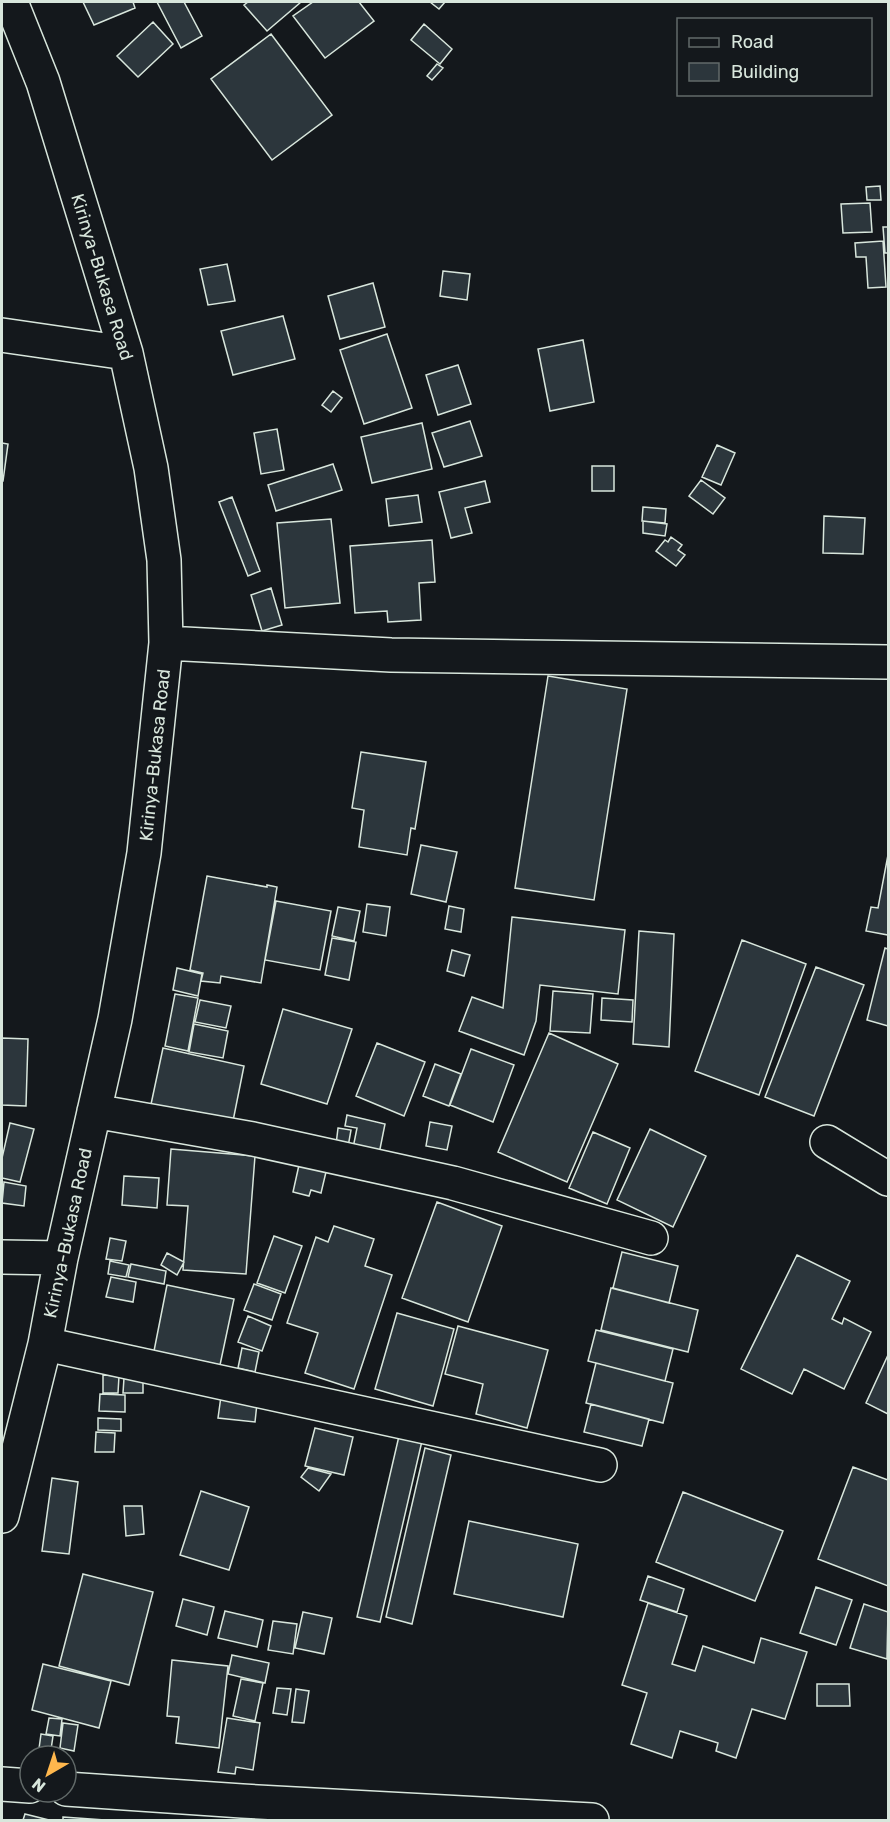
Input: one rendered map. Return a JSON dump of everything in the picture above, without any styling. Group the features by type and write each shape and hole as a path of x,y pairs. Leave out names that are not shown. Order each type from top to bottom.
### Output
{"street":[{"name":"Kirinya-Bukasa Road","path":"2,1516 45,1344 61,1258 116,1018 142,864 159,725 166,643 164,560 153,479 126,353 43,82 11,2"},
{"path":"2,335 126,353"},
{"path":"166,643 391,655 888,662"},
{"path":"94,1111 254,1139 453,1183 651,1238"},
{"path":"827,1142 888,1179"},
{"path":"2,1257 61,1258"},
{"path":"45,1344 600,1465"},
{"path":"2,1784 18,1785"},
{"path":"78,1790 592,1821"}],"building":[{"path":"83,2 133,2 135,8 94,25"},
{"path":"157,2 184,2 202,36 181,48"},
{"path":"248,2 301,2 267,31 244,5"},
{"path":"313,2 359,2 374,21 325,58 293,16"},
{"path":"430,2 445,2 439,9"},
{"path":"153,22 173,44 138,77 117,56"},
{"path":"424,24 452,49 440,64 411,40"},
{"path":"271,34 332,115 272,160 211,79"},
{"path":"437,64 443,68 432,80 427,76"},
{"path":"880,186 881,200 867,200 866,187"},
{"path":"870,203 872,232 843,233 841,204"},
{"path":"883,227 888,227 888,253 885,253"},
{"path":"883,241 886,287 868,288 866,257 856,257 855,243"},
{"path":"227,264 235,301 208,305 200,269"},
{"path":"443,271 470,274 467,300 440,296"},
{"path":"373,283 385,327 340,339 328,296"},
{"path":"283,316 295,359 233,375 221,331"},
{"path":"387,334 412,408 364,424 340,350"},
{"path":"583,340 594,402 550,411 538,349"},
{"path":"458,365 471,404 438,415 426,375"},
{"path":"333,391 342,398 331,412 322,405"},
{"path":"470,421 482,456 444,467 432,433"},
{"path":"422,423 432,469 372,483 361,437"},
{"path":"277,429 284,470 261,474 254,433"},
{"path":"2,443 8,444 3,481 2,481"},
{"path":"717,445 735,453 721,485 702,477"},
{"path":"333,464 342,490 276,511 268,485"},
{"path":"592,466 614,466 614,491 592,491"},
{"path":"701,480 725,498 713,514 689,496"},
{"path":"485,481 490,502 465,508 472,533 451,538 439,492"},
{"path":"418,495 422,522 389,526 386,499"},
{"path":"232,497 260,571 248,576 219,502"},
{"path":"643,507 666,509 665,523 642,521"},
{"path":"824,516 865,518 863,554 823,553"},
{"path":"331,519 340,603 285,608 277,523"},
{"path":"643,521 667,524 665,536 643,533"},
{"path":"671,537 682,545 678,550 685,555 676,566 656,551 665,540 668,542"},
{"path":"432,540 435,582 419,583 421,620 388,622 387,611 355,613 350,546"},
{"path":"271,588 282,625 262,631 251,595"},
{"path":"548,676 627,689 594,900 515,888"},
{"path":"361,752 426,762 415,829 411,828 407,855 359,847 364,810 352,808"},
{"path":"421,845 457,852 446,902 411,894"},
{"path":"888,855 888,935 866,931 871,907 878,908"},
{"path":"207,876 277,887 261,983 221,976 220,983 201,981 203,973 190,970"},
{"path":"276,901 331,911 320,970 265,960"},
{"path":"367,904 390,907 386,936 363,932"},
{"path":"449,906 464,909 461,932 445,929"},
{"path":"338,907 360,911 354,941 332,936"},
{"path":"512,917 625,930 618,994 540,985 536,1021 524,1055 459,1031 472,997 503,1008"},
{"path":"639,931 674,934 669,1047 633,1044"},
{"path":"332,938 356,942 349,980 325,975"},
{"path":"742,940 806,964 759,1095 695,1071"},
{"path":"885,948 888,949 888,1026 867,1020"},
{"path":"452,950 470,955 464,976 447,971"},
{"path":"816,967 864,985 814,1116 765,1097"},
{"path":"177,968 202,974 198,996 173,990"},
{"path":"553,991 593,994 590,1033 550,1031"},
{"path":"175,994 198,998 188,1051 165,1046"},
{"path":"602,998 633,1000 632,1022 601,1020"},
{"path":"200,1000 231,1006 226,1028 195,1022"},
{"path":"283,1009 352,1029 327,1104 261,1084"},
{"path":"194,1024 228,1031 223,1058 189,1052"},
{"path":"549,1033 618,1064 567,1182 498,1152"},
{"path":"2,1038 28,1039 26,1106 2,1105"},
{"path":"377,1043 425,1062 404,1116 356,1096"},
{"path":"163,1048 244,1066 232,1126 150,1109"},
{"path":"471,1049 514,1065 493,1122 450,1105"},
{"path":"435,1064 461,1074 449,1106 423,1096"},
{"path":"347,1115 385,1124 378,1159 352,1153 357,1128 345,1126"},
{"path":"430,1122 452,1126 447,1150 426,1146"},
{"path":"10,1123 34,1129 20,1182 2,1178 2,1158"},
{"path":"338,1128 351,1130 348,1147 336,1145"},
{"path":"650,1129 706,1156 673,1227 617,1200"},
{"path":"593,1132 630,1148 607,1204 569,1188"},
{"path":"171,1149 255,1156 246,1274 183,1270 188,1206 167,1205"},
{"path":"299,1165 326,1172 321,1193 311,1190 309,1196 293,1192"},
{"path":"124,1176 159,1178 157,1208 122,1205"},
{"path":"4,1182 26,1186 24,1206 2,1203"},
{"path":"437,1202 502,1226 468,1322 402,1298"},
{"path":"334,1226 374,1239 365,1266 392,1275 354,1389 305,1373 318,1333 287,1323 316,1237 328,1242"},
{"path":"274,1236 302,1246 285,1293 257,1283"},
{"path":"110,1238 126,1241 122,1261 106,1259"},
{"path":"622,1252 678,1266 669,1303 613,1288"},
{"path":"167,1253 184,1262 177,1275 161,1265"},
{"path":"797,1255 850,1281 832,1319 842,1324 844,1318 871,1332 844,1389 804,1369 792,1394 741,1369"},
{"path":"110,1261 129,1265 126,1277 108,1274"},
{"path":"131,1264 166,1271 164,1284 128,1277"},
{"path":"111,1277 136,1282 133,1302 106,1297"},
{"path":"254,1284 281,1294 272,1320 244,1310"},
{"path":"167,1285 234,1299 220,1365 154,1351"},
{"path":"611,1288 698,1310 688,1352 601,1330"},
{"path":"397,1313 454,1329 433,1406 375,1389"},
{"path":"248,1316 271,1326 262,1351 238,1342"},
{"path":"458,1326 548,1350 527,1428 476,1414 483,1384 445,1374"},
{"path":"596,1330 673,1349 665,1381 588,1361"},
{"path":"242,1348 259,1352 255,1372 238,1368"},
{"path":"888,1355 888,1414 866,1403"},
{"path":"596,1363 673,1383 663,1423 586,1403"},
{"path":"103,1375 119,1376 118,1393 103,1393"},
{"path":"124,1378 143,1378 143,1393 123,1393"},
{"path":"222,1389 258,1394 255,1422 218,1418"},
{"path":"100,1394 125,1395 125,1412 99,1411"},
{"path":"591,1404 649,1419 642,1446 584,1432"},
{"path":"98,1418 121,1419 121,1431 98,1430"},
{"path":"315,1428 353,1437 344,1475 305,1466"},
{"path":"96,1432 115,1433 114,1452 95,1452"},
{"path":"399,1436 422,1441 380,1622 357,1617"},
{"path":"425,1448 451,1455 412,1624 386,1617"},
{"path":"853,1467 888,1480 888,1586 818,1559"},
{"path":"308,1468 331,1474 319,1491 301,1477"},
{"path":"52,1478 78,1482 69,1554 42,1551"},
{"path":"201,1491 249,1507 229,1570 180,1555"},
{"path":"683,1492 783,1531 755,1601 656,1562"},
{"path":"124,1506 142,1506 144,1534 126,1536"},
{"path":"469,1521 578,1544 563,1617 454,1594"},
{"path":"83,1574 153,1592 129,1685 59,1666"},
{"path":"648,1576 684,1589 677,1612 640,1600"},
{"path":"816,1587 852,1600 836,1645 800,1633"},
{"path":"183,1599 214,1607 207,1635 176,1626"},
{"path":"648,1603 687,1616 672,1664 695,1671 703,1646 754,1663 761,1638 807,1652 785,1719 752,1709 736,1758 716,1751 718,1743 680,1731 672,1758 631,1744 647,1693 622,1685"},
{"path":"864,1604 888,1612 887,1659 850,1648"},
{"path":"225,1611 263,1620 257,1647 218,1638"},
{"path":"303,1612 332,1618 324,1654 295,1648"},
{"path":"273,1621 297,1624 293,1654 268,1650"},
{"path":"232,1655 269,1663 265,1683 228,1674"},
{"path":"172,1660 228,1666 219,1748 176,1743 179,1717 167,1716"},
{"path":"43,1664 111,1681 99,1728 32,1710"},
{"path":"241,1679 263,1683 255,1721 233,1716"},
{"path":"817,1684 849,1684 850,1706 817,1706"},
{"path":"277,1688 291,1689 287,1715 273,1713"},
{"path":"296,1689 309,1691 304,1723 292,1722"},
{"path":"49,1718 62,1719 60,1736 46,1734"},
{"path":"227,1718 260,1723 253,1770 236,1767 235,1774 218,1772"},
{"path":"63,1723 78,1725 75,1744 60,1744"},
{"path":"41,1734 53,1736 52,1744 40,1744"},
{"path":"25,1814 49,1820 23,1820"},
{"path":"63,1817 105,1820 63,1820"}]}
